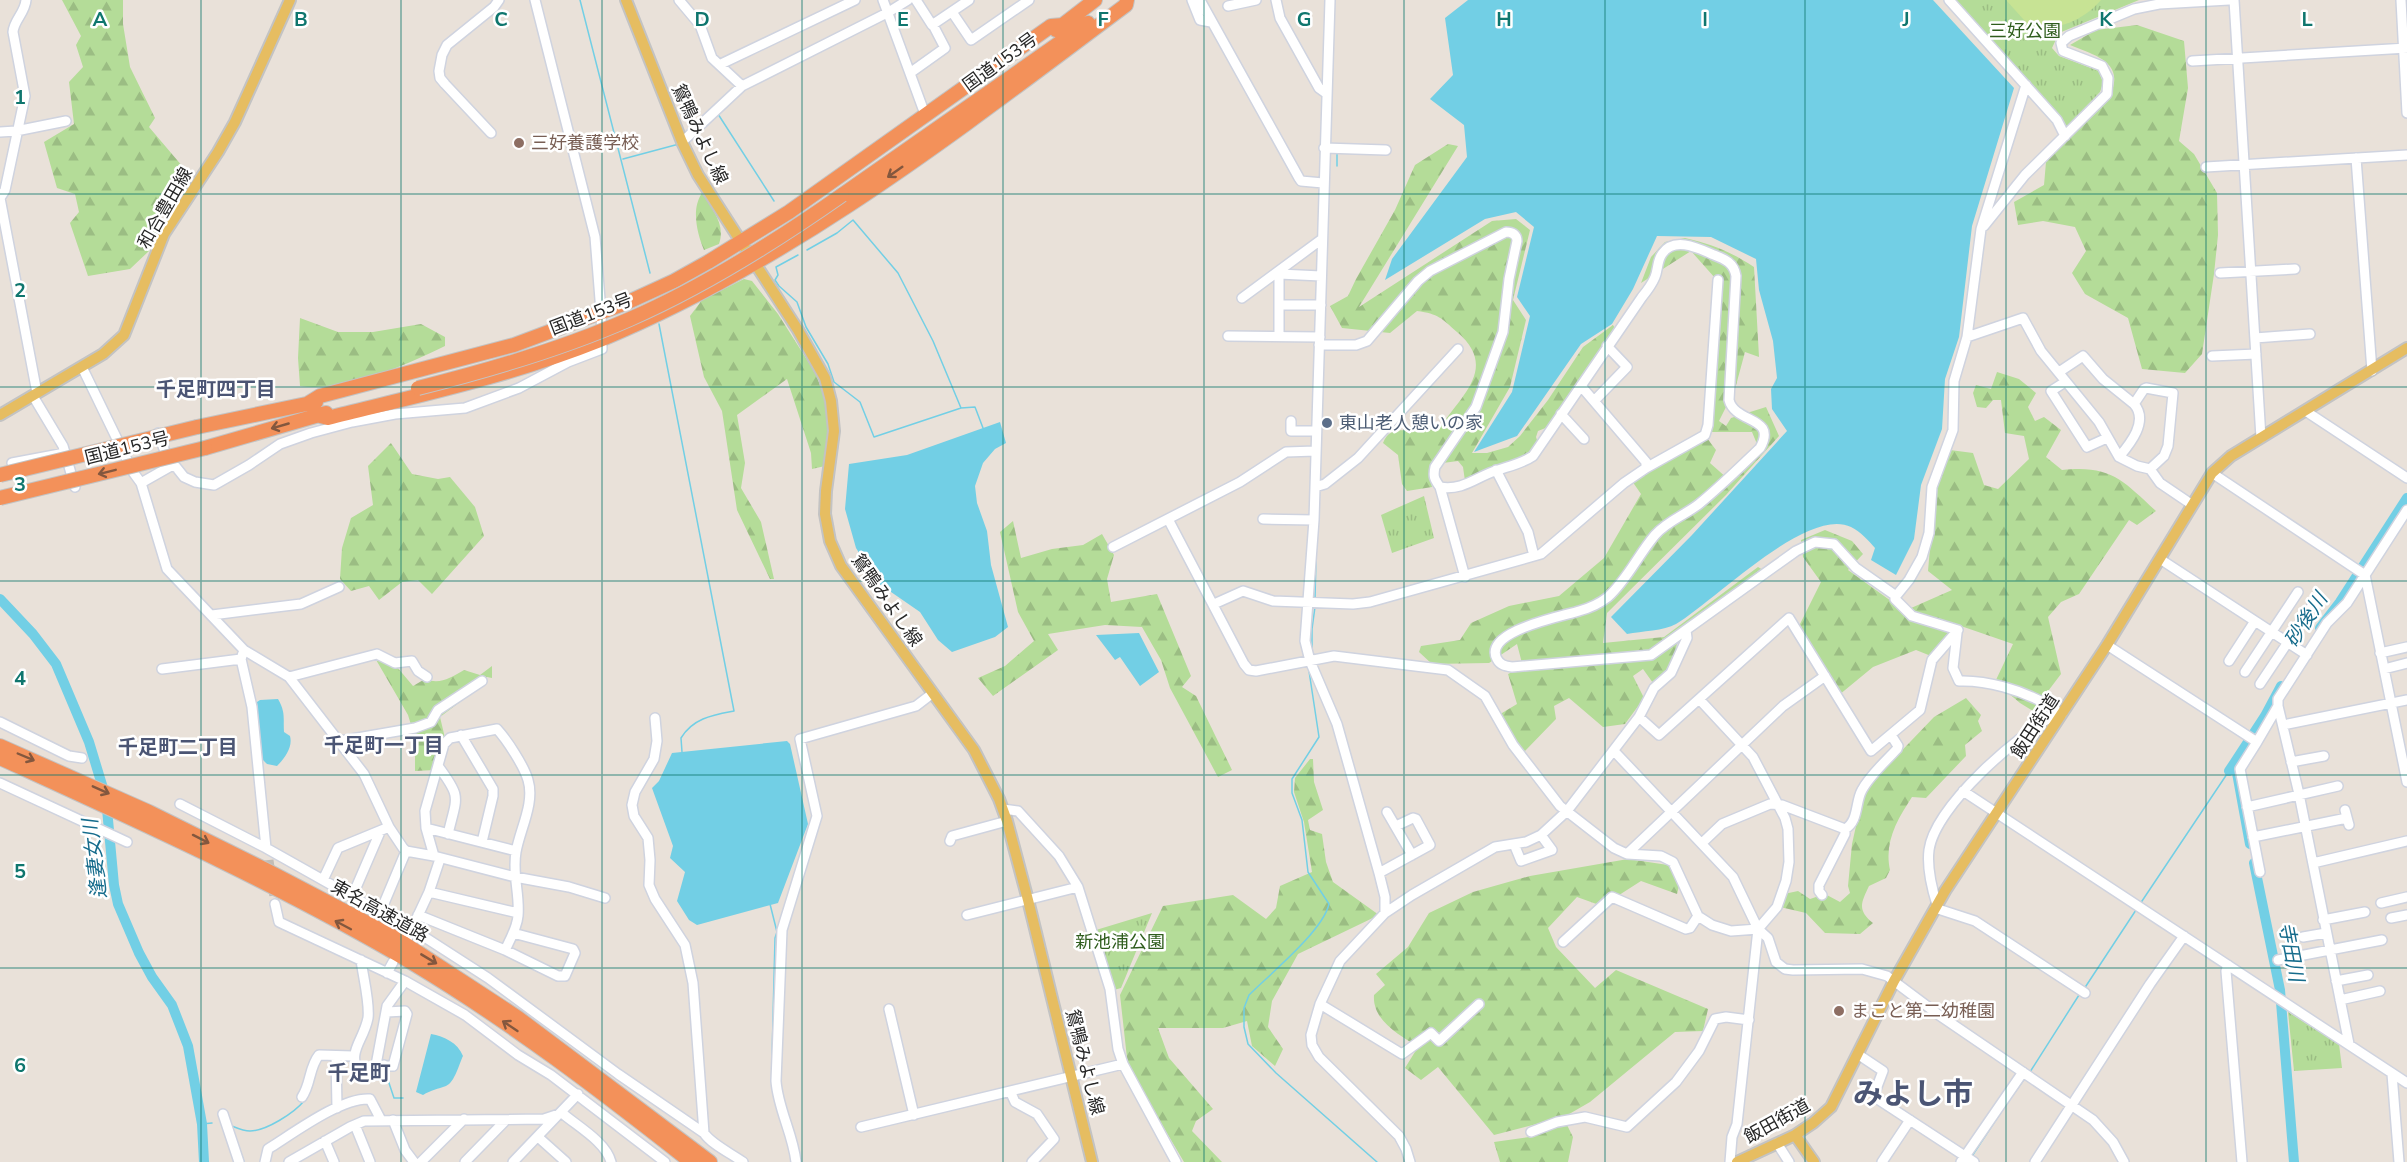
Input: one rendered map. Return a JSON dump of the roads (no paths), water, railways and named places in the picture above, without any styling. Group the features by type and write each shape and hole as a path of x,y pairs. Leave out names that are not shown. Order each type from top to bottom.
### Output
{"highway":[{"name":"国道153号","path":"0,498 204,448 526,358 630,320 684,293 758,251 1095,0"},
{"name":"国道153号","path":"0,475 197,427 431,375 519,351 621,314 730,259 840,192 1122,0"},
{"path":"317,415 328,418 458,386 531,365 602,339 690,299 834,214 1059,55 1126,5 1127,0"},
{"path":"307,404 320,396 514,345 674,281 798,206 1051,26 1063,25"},
{"name":"東名高速道路","path":"0,746 140,824 291,897 414,964 543,1049 691,1162"},
{"name":"東名高速道路","path":"0,758 149,812 337,906 437,963 707,1146"}],"main road":[{"name":"和合豊田線","path":"0,415 82,367 108,350 124,335 164,234 218,153 235,122 290,0"},
{"name":"鴛鴨みよし線","path":"626,0 682,142 705,186 812,353 825,378 831,401 834,431 825,514 830,541 841,566 974,750 990,778 1003,809 1028,900 1092,1162"},
{"name":"飯田街道","path":"1737,1162 1795,1135 1831,1107 1894,981 1936,906 2107,645 2212,473 2231,456 2407,348"},
{"path":"1795,1135 1814,1162"}],"street":[{"path":"26,0 25,11 14,27 19,71 25,88 4,190 0,198 2,233 35,395 63,446 75,487"},
{"path":"491,133 440,78 439,64 447,45 494,7 499,0"},
{"path":"141,483 171,466 176,467 184,477 195,482 214,484 249,465 280,444 311,433 395,414 465,408 519,388 567,362 602,349 595,237 535,0"},
{"path":"679,0 700,25 712,58 742,86"},
{"path":"721,64 855,0"},
{"path":"883,0 926,117"},
{"path":"682,142 742,86 887,13 908,0"},
{"path":"910,73 945,48 916,0"},
{"path":"933,25 969,0"},
{"path":"952,12 971,39 1029,0"},
{"path":"1192,0 1200,20 1211,22"},
{"path":"1200,0 1301,181 1323,183"},
{"path":"1228,6 1256,0"},
{"path":"1276,0 1280,18 1319,88 1326,93"},
{"path":"1330,0 1314,520 1305,633 1310,661 1337,724 1379,873 1385,897 1385,913"},
{"path":"1949,0 2057,120 2065,136"},
{"path":"1982,229 2025,175 2107,94 2108,78 2102,66 2063,51 2061,44 2070,36 2140,8 2229,0"},
{"path":"2234,0 2261,438"},
{"path":"2401,0 2407,113"},
{"path":"2193,61 2405,48"},
{"path":"1896,596 1909,580 1922,557 1929,532 1932,487 1953,430 1954,381 1967,337 1982,229 2026,85"},
{"path":"0,132 66,121"},
{"path":"1324,148 1386,150"},
{"path":"2206,167 2407,155"},
{"path":"2356,158 2372,370"},
{"path":"1228,336 1279,336 1349,346 1367,340 1418,281 1430,272 1506,232 1515,235 1517,241 1509,279 1503,332 1476,407 1436,466 1434,479 1440,487 1465,577"},
{"path":"1242,298 1322,239"},
{"path":"1440,487 1466,486 1496,470 1533,456 1655,277 1661,255 1671,246 1688,245 1723,258 1732,265 1736,276 1728,400 1736,413 1757,422 1762,427 1763,443 1699,504 1654,535 1608,596 1597,604 1579,611 1536,622 1498,643 1495,655 1501,664 1512,667 1651,655 1796,551 1815,542 1834,544 1856,568 1896,596 1895,599 1912,616 1958,630"},
{"path":"2220,273 2295,269"},
{"path":"1279,272 1321,276"},
{"path":"1279,272 1279,336"},
{"path":"1214,604 1243,591 1273,601 1353,604 1370,602 1541,554 1624,483 1703,436 1707,430 1718,280"},
{"path":"1280,304 1321,305"},
{"path":"1967,337 2023,318 2041,351 2099,422 2119,457 2137,466 2150,469 2160,483 2191,504"},
{"path":"2255,338 2310,334"},
{"path":"1595,400 1627,368 1607,346"},
{"path":"1315,487 1325,484 1358,458 1458,348"},
{"path":"2212,357 2256,354"},
{"path":"2059,372 2083,356 2103,379 2137,408 2139,425 2129,445 2119,457"},
{"path":"82,367 133,472 141,483 167,569 212,615 242,654 288,677 340,741 363,774 385,829 406,851 515,877 569,887 605,898"},
{"path":"2066,382 2051,391 2087,447 2108,438"},
{"path":"1581,386 1646,462 1646,468"},
{"path":"2134,404 2146,388 2175,395 2168,446 2164,456 2150,469"},
{"path":"12,463 255,409"},
{"path":"2307,411 2407,478"},
{"path":"1562,414 1584,439"},
{"path":"1291,420 1291,431 1316,431"},
{"path":"157,431 171,466"},
{"path":"1113,547 1240,482 1286,452 1315,451"},
{"path":"1496,470 1528,532 1534,556"},
{"path":"2212,473 2364,574 2407,782"},
{"path":"2349,1044 2278,699 2303,652 2347,603 2407,510"},
{"path":"1168,519 1249,670 1256,671 1339,656 1448,670 1485,696 1513,745 1553,798 1567,811 1614,848 1627,854 1660,856 1673,862 1698,916 1731,931 1758,929"},
{"path":"1263,519 1314,520"},
{"path":"2160,559 2303,652"},
{"path":"212,615 301,604 339,587"},
{"path":"2245,672 2298,592"},
{"path":"2260,684 2286,641 2314,603"},
{"path":"1639,717 1659,735 1789,618 1871,752 1922,707 1932,660 1958,630"},
{"path":"2229,661 2255,621"},
{"path":"1410,1162 1399,1136 1318,1056 1312,1045 1311,1035 1320,1004 1340,961 1385,913 1412,895 1495,847 1514,844 1541,835 1567,811 1639,717 1654,688 1671,673 1687,638 1686,630"},
{"path":"1958,630 1953,668 1959,681 1973,680 2003,688 2034,698 2061,713"},
{"path":"2107,645 2252,739"},
{"path":"2380,653 2407,647"},
{"path":"162,669 242,654"},
{"path":"242,654 252,707 269,853"},
{"path":"288,677 377,654 395,663 412,661 418,671 427,677"},
{"path":"2384,669 2407,663"},
{"path":"1627,854 1783,706 1825,676"},
{"path":"340,741 415,728 431,722 438,710 482,681"},
{"path":"796,1162 793,1141 777,1095 776,1081 782,930 816,816 800,739 916,706 933,693"},
{"path":"1699,699 1754,757 1785,818 1790,840 1788,872 1777,907 1758,929 1737,1124 1732,1137 1730,1162"},
{"path":"2283,725 2407,699"},
{"path":"2260,872 2240,769 2252,739 2278,705"},
{"path":"2061,713 2041,723 1993,761 1963,791 1936,827 1929,851 1936,906 1975,921 2085,993"},
{"path":"655,718 657,741 654,759 635,792 632,805 634,816 648,838 651,861 649,885 655,899 685,945 693,983 707,1146"},
{"path":"0,722 69,756 82,758"},
{"path":"410,934 429,892 437,858 426,828 425,811 446,740 497,729 527,777 530,799 516,851 515,877 518,913 513,933 505,950"},
{"path":"461,735 493,789 482,842"},
{"path":"1845,829 1849,827 1856,814 1861,791 1897,749 1898,746 1891,735"},
{"path":"1614,751 1733,877 1758,929 1768,938 1776,962 1785,969 1862,969 1878,972 1894,981 1939,1015 2072,1105 2104,1131 2124,1162"},
{"path":"2291,762 2324,756"},
{"path":"438,766 456,794 448,834"},
{"path":"0,783 127,842"},
{"path":"2247,807 2338,786"},
{"path":"1963,791 2407,1083"},
{"path":"180,804 323,880 380,913 410,934 426,938 488,978 618,1074 707,1146 743,1162"},
{"path":"1702,843 1722,824 1770,804 1777,804 1845,829"},
{"path":"1003,809 1018,811 1059,856 1078,887 1110,989 1118,1048 1123,1064 1176,1162"},
{"path":"1387,812 1412,855"},
{"path":"1379,873 1430,845 1430,841 1416,819 1413,818 1396,826"},
{"path":"2253,837 2347,818"},
{"path":"950,841 952,836 1007,821"},
{"path":"426,828 516,851"},
{"path":"323,880 338,848 385,829"},
{"path":"352,897 385,829"},
{"path":"1822,895 1819,885 1845,834 1845,829"},
{"path":"1514,844 1521,861 1552,850 1541,835"},
{"path":"2313,862 2407,841"},
{"path":"380,913 406,851"},
{"path":"967,915 1078,887"},
{"path":"429,892 518,913"},
{"path":"1563,942 1611,897 1686,929 1690,928 1698,916"},
{"path":"2381,903 2407,897"},
{"path":"275,903 279,922 405,981 465,1016 518,1055 578,1094 665,1162"},
{"path":"2323,920 2365,912"},
{"path":"418,915 505,950 558,976 563,977 566,974 575,952 573,950 513,933"},
{"path":"2391,918 2407,915"},
{"path":"2303,937 2326,933"},
{"path":"2035,1162 2184,936"},
{"path":"2278,960 2382,939"},
{"path":"361,960 368,1017 353,1056 360,1077 383,1074 384,1065"},
{"path":"387,973 393,962"},
{"path":"2228,965 2226,971 2242,1162"},
{"path":"2336,981 2368,975"},
{"path":"387,1012 405,1011 407,1014 393,1066 376,1065 387,1006 405,981"},
{"path":"2340,1000 2380,991"},
{"path":"1320,1004 1402,1054 1431,1033 1439,1041 1479,1004"},
{"path":"889,1010 914,1115"},
{"path":"1531,1132 1557,1122 1586,1117 1627,1127 1676,1082 1699,1051 1715,1019 1726,1017 1749,1020"},
{"path":"302,1096 309,1084 316,1059 322,1054 353,1056"},
{"path":"1859,1055 1883,1071 1875,1092 1876,1098 1967,1159 2023,1072"},
{"path":"336,1056 337,1108"},
{"path":"861,1127 1123,1064"},
{"path":"2392,1074 2399,1162"},
{"path":"1010,1091 1016,1102 1037,1114 1054,1139 1032,1162"},
{"path":"513,1162 578,1094"},
{"path":"265,1162 268,1149 337,1108 355,1101 370,1099 381,1120"},
{"path":"294,1161 325,1141 364,1121 544,1119 562,1113"},
{"path":"562,1113 605,1150 611,1162"},
{"path":"223,1114 239,1162"},
{"path":"421,1162 464,1119"},
{"path":"465,1162 506,1119"},
{"path":"393,1120 405,1150 414,1162"},
{"path":"1882,1162 1910,1120"},
{"path":"355,1125 370,1162"},
{"path":"538,1137 566,1162"},
{"path":"325,1141 334,1162"},
{"path":"1777,1143 1789,1162"}],"water":[{"path":"1468,0 1933,0 2014,88 1972,226 1959,337 1945,379 1942,429 1921,485 1914,539 1896,575 1871,560 1875,548 1861,534 1851,527 1832,524 1810,530 1761,559 1676,624 1627,634 1611,617 1692,535 1787,431 1772,409 1771,389 1777,378 1773,341 1759,290 1756,259 1711,237 1657,236 1633,289 1612,324 1581,344 1517,436 1474,452 1512,392 1530,316 1517,297 1534,227 1516,212 1485,219 1385,280 1392,259 1467,157 1464,125 1430,99 1453,75 1445,18"},
{"path":"1000,422 1006,443 995,449 983,463 975,486 977,503 987,531 991,565 1008,627 995,637 952,652 938,640 920,612 878,583 856,548 845,509 849,464 907,455"},
{"path":"1139,633 1159,672 1140,686 1120,657 1115,660 1096,635"},
{"path":"278,699 283,712 284,732 290,736 291,740 288,752 277,766 267,764 262,759 257,702"},
{"path":"787,741 790,744 808,824 778,903 697,925 689,920 677,901 685,872 670,858 673,846 652,788 659,781 672,753"},
{"path":"431,1034 450,1041 458,1047 463,1056 449,1084 423,1095 416,1092"}],"waterway":[{"path":"580,0 650,273"},
{"path":"718,114 774,201"},
{"path":"623,159 679,144"},
{"path":"1337,151 1337,166"},
{"path":"807,250 837,233 853,220 898,273 933,341 961,408 975,407 983,428"},
{"path":"798,255 776,267 778,275 775,280 797,302 806,327 828,364 834,382 860,402 874,437 961,408"},
{"path":"659,324 734,711 711,716 691,726 681,738 682,752"},
{"name":"砂後川","path":"2320,628 2340,602 2407,498"},
{"path":"1315,599 1316,556"},
{"name":"逢妻女川","path":"0,599 33,634 56,664 89,742 106,798 114,885 118,904 139,953 152,977 172,1005 188,1046 202,1124 204,1162"},
{"path":"1312,648 1315,607"},
{"path":"1309,671 1319,737 1292,779 1292,793 1302,820 1308,872 1329,904 1325,915 1307,939 1249,995 1244,1008 1244,1027 1248,1044 1276,1073 1377,1162"},
{"name":"砂後川","path":"2235,762 2265,716 2281,686"},
{"name":"寺田川","path":"2229,771 2235,762 2250,844"},
{"path":"2140,904 2229,771"},
{"name":"寺田川","path":"2254,863 2280,990 2294,1162"},
{"path":"770,904 777,932 772,1059"},
{"path":"2084,989 2136,910"},
{"path":"2030,1072 2079,995"},
{"path":"311,1089 315,1074"},
{"path":"387,1077 394,1098 403,1098"},
{"path":"2007,1103 2025,1078"},
{"path":"772,1082 776,1104"},
{"path":"232,1126 248,1131 264,1128 287,1116 304,1101"},
{"path":"1972,1156 2001,1112"},
{"path":"202,1124 212,1123"},
{"path":"234,1133 244,1162"}],"tunnel":[{"path":"269,860 275,904"}],"place":[{"name":"三好養護学校","path":"519,143"},
{"name":"東山老人憩いの家","path":"1327,423"},
{"name":"まこと第二幼稚園","path":"1839,1011"}],"district":[{"name":"千足町四丁目","path":"216,389"},
{"name":"千足町一丁目","path":"384,745"},
{"name":"千足町二丁目","path":"178,747"},
{"name":"千足町","path":"359,1073"},
{"name":"みよし市","path":"1913,1094"}],"park label":[{"name":"三好公園","path":"2025,31"},
{"name":"新池浦公園","path":"1120,942"}]}
